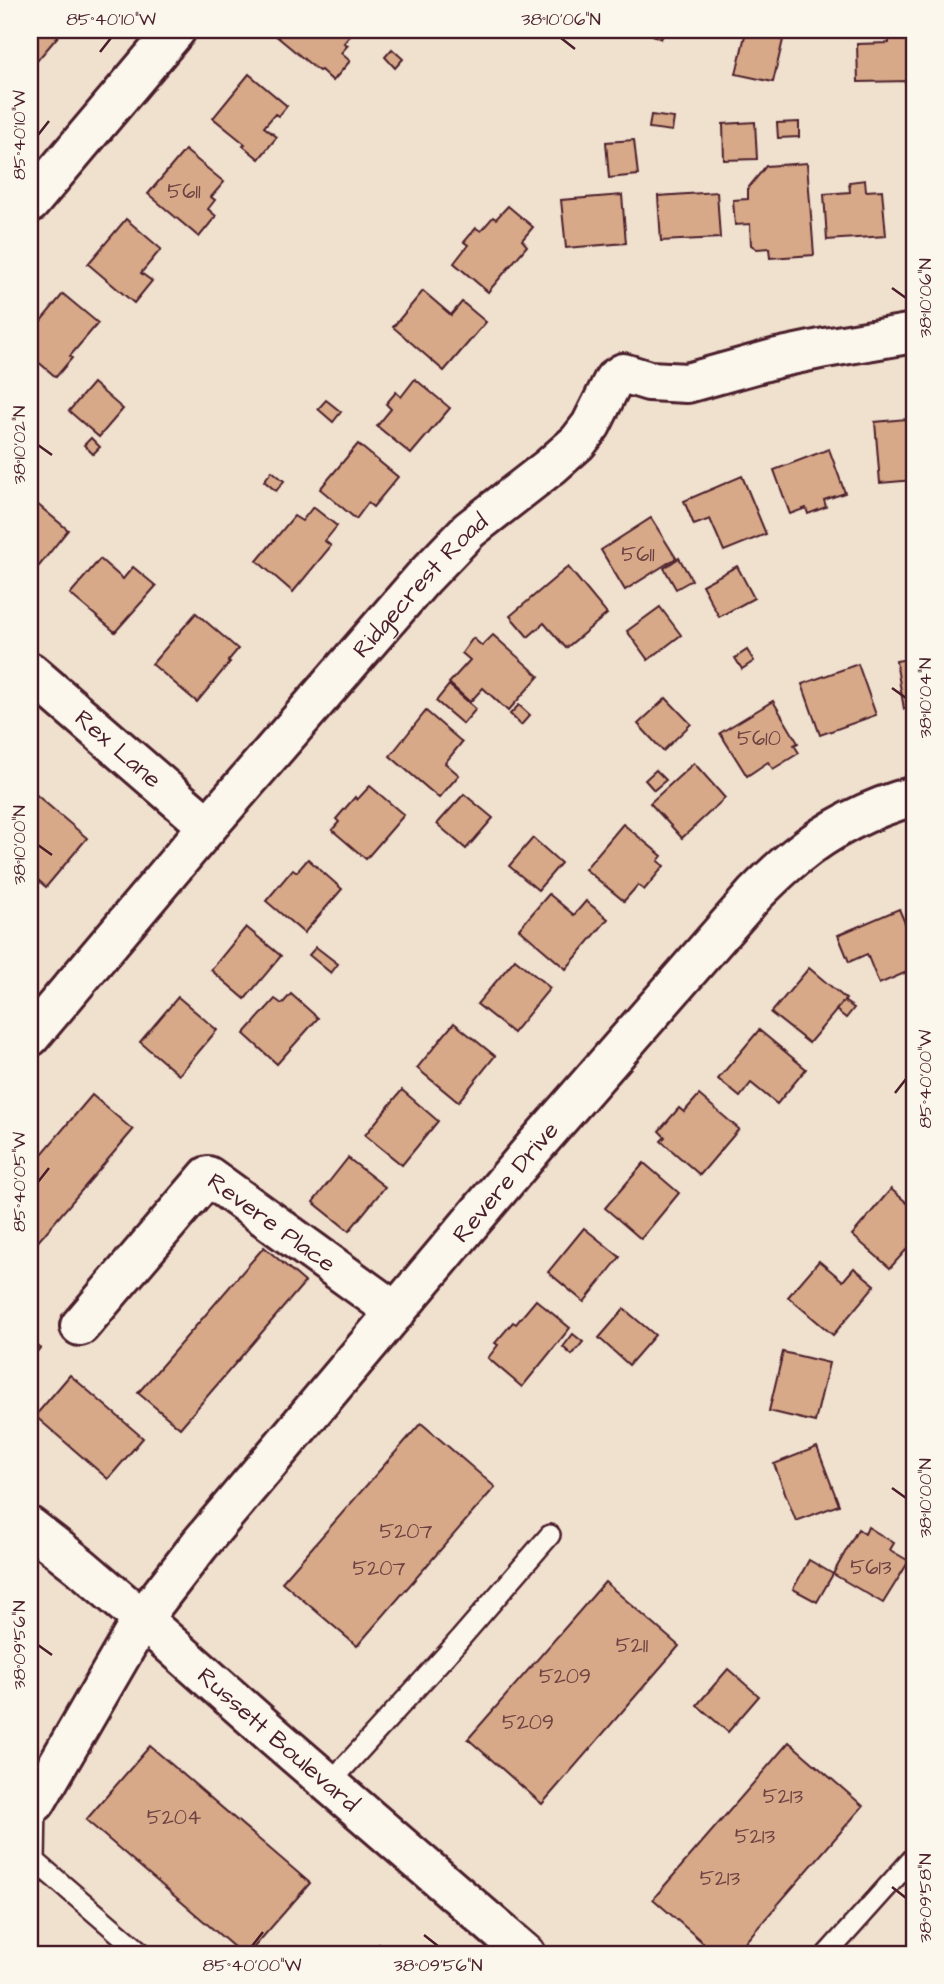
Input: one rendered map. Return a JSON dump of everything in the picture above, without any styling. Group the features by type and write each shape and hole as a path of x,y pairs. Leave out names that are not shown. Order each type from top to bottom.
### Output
{"street":[{"path":"30,203 176,30"},
{"name":"Ridgecrest Road","path":"30,1037 423,578 469,530 579,442 591,425 614,379 623,373 649,381 687,383 777,358 914,333"},
{"name":"Rex Lane","path":"30,672 208,826"},
{"name":"Revere Drive","path":"36,1802 142,1619 200,1544 536,1145 755,894 795,857 835,828 888,803 914,796"},
{"name":"Revere Place","path":"80,1326 208,1176 396,1312"},
{"name":"Russett Boulevard","path":"30,1527 142,1619 526,1954"}],"lane":[{"path":"329,1784 550,1535"},
{"path":"36,1802 35,1861 143,1954"},
{"path":"827,1954 914,1857"}],"building":[{"path":"30,30 53,30 59,35 30,69"},
{"path":"269,30 355,30 344,43 348,45 341,53 350,61 333,81"},
{"path":"643,30 666,30 661,39"},
{"path":"888,30 914,30 914,85 910,85 910,81 858,82 857,44 889,43"},
{"path":"746,31 783,40 773,82 736,74"},
{"path":"392,49 403,59 395,68 385,57"},
{"path":"249,74 287,106 279,116 275,114 264,127 277,137 259,159 213,118"},
{"path":"651,115 674,118 672,131 649,128"},
{"path":"755,122 757,159 724,160 723,124"},
{"path":"799,122 799,137 778,138 777,123"},
{"path":"634,140 638,175 609,178 606,142"},
{"path":"185,150 224,182 211,197 215,200 208,209 216,216 199,237 148,194"},
{"path":"807,163 814,255 770,258 769,248 757,249 751,245 750,224 735,225 733,200 748,199 748,188 766,166"},
{"path":"865,180 866,191 882,190 886,236 827,240 824,194 850,192 849,182"},
{"path":"717,192 720,238 661,241 658,196"},
{"path":"622,195 626,243 566,248 561,200"},
{"path":"914,196 914,244 911,197"},
{"path":"508,206 533,227 522,240 527,246 488,292 454,263 468,245 464,242 476,228 481,231 493,217 496,219"},
{"path":"126,219 161,249 141,273 152,281 134,303 88,264"},
{"path":"423,291 451,315 462,302 486,322 444,371 393,327"},
{"path":"63,294 98,323 56,377 30,355 30,334"},
{"path":"415,379 450,408 411,454 377,426 391,409 386,404 396,392 401,397"},
{"path":"93,383 123,409 99,437 69,411"},
{"path":"326,400 341,412 333,422 318,409"},
{"path":"906,419 907,435 914,435 914,480 880,483 875,422"},
{"path":"91,438 100,447 93,454 84,445"},
{"path":"358,444 398,477 373,507 368,503 356,519 320,489"},
{"path":"829,449 845,493 824,500 826,507 808,514 806,508 790,514 774,470"},
{"path":"272,471 284,481 276,491 264,481"},
{"path":"742,476 766,534 724,551 710,519 694,525 684,501"},
{"path":"30,498 68,530 39,566 30,559"},
{"path":"313,507 337,526 325,541 331,546 293,592 257,561 294,516 302,521"},
{"path":"651,518 676,558 625,590 601,550"},
{"path":"679,558 692,580 676,589 664,568"},
{"path":"100,559 123,579 133,567 156,586 115,632 70,594"},
{"path":"737,566 754,598 719,617 702,585"},
{"path":"568,567 607,614 566,648 544,623 528,637 510,616"},
{"path":"660,607 681,635 648,660 627,631"},
{"path":"196,613 238,649 197,702 152,664"},
{"path":"493,635 539,676 508,711 483,688 470,702 449,683 470,660 462,653 473,638 482,646"},
{"path":"747,650 754,661 742,669 735,658"},
{"path":"914,658 914,707 904,709 896,661"},
{"path":"858,664 876,715 820,735 802,684"},
{"path":"449,685 476,709 463,724 436,701"},
{"path":"666,698 691,724 663,751 638,724"},
{"path":"773,701 798,743 794,745 799,753 773,769 768,762 747,776 720,733"},
{"path":"519,705 530,715 521,725 510,714"},
{"path":"426,711 462,742 445,763 459,775 439,798 390,756"},
{"path":"694,763 725,798 682,838 650,803"},
{"path":"656,770 666,780 654,790 645,780"},
{"path":"370,786 404,815 366,859 332,830 339,822 336,819 355,797 357,800"},
{"path":"33,792 87,838 46,887 30,873 30,797"},
{"path":"464,794 493,818 466,849 437,824"},
{"path":"623,824 662,856 658,861 664,866 644,890 638,885 624,901 585,869"},
{"path":"533,838 561,863 538,890 509,866"},
{"path":"308,859 342,889 304,933 266,901 293,869 297,872"},
{"path":"549,894 574,915 586,901 608,919 566,969 519,929"},
{"path":"899,909 914,944 914,969 879,984 867,954 849,962 838,935"},
{"path":"246,927 281,956 245,999 211,970"},
{"path":"316,947 338,964 331,973 309,955"},
{"path":"515,959 550,988 513,1033 477,1004"},
{"path":"809,968 846,999 809,1043 771,1013"},
{"path":"291,994 318,1018 277,1064 244,1034 275,999 282,1004"},
{"path":"178,997 217,1030 179,1075 140,1042"},
{"path":"844,1001 854,1008 846,1018 836,1010"},
{"path":"454,1023 495,1056 458,1102 417,1068"},
{"path":"759,1030 806,1069 777,1104 751,1083 740,1097 718,1079"},
{"path":"402,1090 438,1121 402,1165 365,1135"},
{"path":"92,1095 133,1130 30,1251 30,1168"},
{"path":"699,1095 739,1129 700,1175 661,1141 665,1137 659,1131 679,1108 684,1112"},
{"path":"348,1158 385,1187 349,1231 313,1202"},
{"path":"644,1163 679,1193 641,1239 605,1208"},
{"path":"891,1189 914,1209 914,1254 912,1256 906,1250 890,1268 852,1235"},
{"path":"584,1228 620,1257 584,1302 548,1272"},
{"path":"264,1247 305,1282 180,1428 138,1393"},
{"path":"819,1261 843,1281 854,1268 875,1285 833,1335 788,1297"},
{"path":"536,1300 570,1328 522,1387 488,1358 498,1345 495,1343"},
{"path":"624,1309 655,1335 629,1365 599,1338"},
{"path":"573,1334 583,1342 572,1355 563,1347"},
{"path":"30,1339 40,1348 30,1360"},
{"path":"783,1352 829,1363 815,1422 769,1411"},
{"path":"70,1375 143,1438 108,1479 35,1416"},
{"path":"421,1423 495,1487 357,1646 282,1582"},
{"path":"817,1447 839,1505 796,1521 774,1464"},
{"path":"868,1527 894,1543 890,1550 909,1561 883,1603 833,1574 858,1529 865,1534"},
{"path":"809,1560 833,1574 817,1602 793,1589"},
{"path":"605,1582 679,1646 542,1804 468,1739"},
{"path":"728,1669 759,1696 728,1732 697,1705"},
{"path":"789,1742 863,1806 735,1954 716,1954 653,1899"},
{"path":"150,1746 310,1883 248,1954 242,1954 86,1820"},
{"path":"379,1944 392,1954 370,1954"}]}
